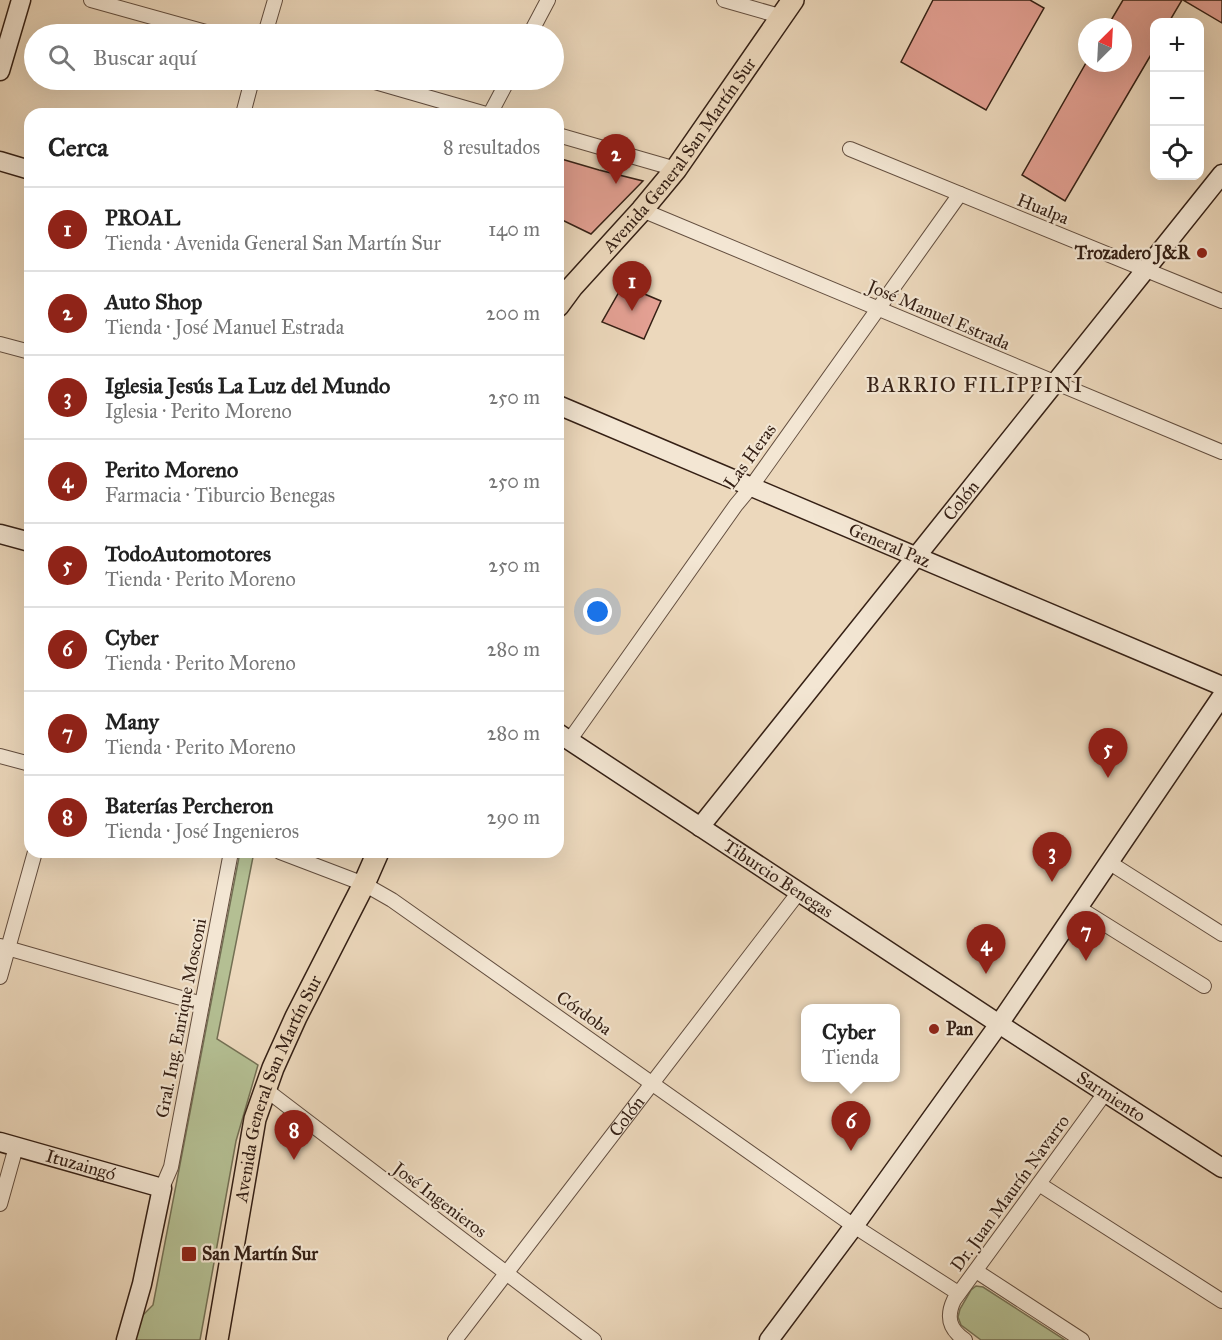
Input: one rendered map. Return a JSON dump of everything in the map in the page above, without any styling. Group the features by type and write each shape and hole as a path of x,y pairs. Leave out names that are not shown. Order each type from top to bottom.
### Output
{"main road":[{"name":"Avenida General San Martín Sur","path":"564,298 676,169 788,8"},
{"name":"Avenida General San Martín Sur","path":"217,1340 255,1119 273,1068 312,983 375,858"}],"street":[{"path":"0,72 21,0"},
{"path":"91,0 177,24"},
{"path":"268,24 275,0"},
{"path":"535,24 548,0"},
{"path":"724,0 788,8"},
{"path":"245,108 249,90"},
{"path":"403,90 467,108"},
{"path":"492,108 502,90"},
{"path":"564,137 676,169"},
{"name":"Hualpa","path":"850,149 1222,301"},
{"path":"0,161 24,168"},
{"name":"Colón","path":"700,828 1222,174"},
{"name":"Las Heras","path":"564,737 735,505 751,487 960,194"},
{"name":"José Manuel Estrada","path":"642,210 1222,452"},
{"path":"0,344 24,350"},
{"name":"General Paz","path":"564,408 1222,686"},
{"path":"0,534 24,540"},
{"path":"769,1340 999,1024 1222,696"},
{"name":"Tiburcio Benegas","path":"564,737 999,1024"},
{"path":"0,756 24,762"},
{"path":"0,977 4,947 33,858"},
{"name":"Gral. Ing. Enrique Mosconi","path":"162,1188 171,1167 230,858"},
{"name":"Córdoba","path":"296,858 364,884 392,900 854,1226 958,1293"},
{"path":"1110,863 1222,934"},
{"name":"Colón","path":"454,1340 799,892"},
{"path":"1079,908 1204,986"},
{"path":"4,947 202,1004"},
{"name":"Sarmiento","path":"999,1024 1222,1168"},
{"name":"José Ingenieros","path":"265,1089 594,1340"},
{"name":"Dr. Juan Maurín Navarro","path":"965,1340 954,1331 948,1318 958,1293 1105,1093"},
{"path":"0,1204 8,1145"},
{"name":"Ituzaingó","path":"8,1145 162,1188"},
{"path":"1039,1184 1222,1301"},
{"path":"126,1340 142,1284 162,1188"},
{"path":"975,1271 1082,1340"}],"green space":[{"path":"239,858 253,858 217,1039 258,1065 236,1141 200,1340 135,1340 138,1320 153,1305"},
{"path":"976,1286 983,1287 1065,1340 981,1340 961,1325 958,1317 971,1290"}],"building":[{"path":"933,0 1030,0 1044,8 986,110 901,62"},
{"path":"1123,0 1182,0 1171,18 1150,18 1150,56 1065,201 1022,175 1081,72 1132,72 1132,18 1112,18"},
{"path":"1183,0 1222,0 1222,23"},
{"path":"564,160 643,181 591,234 564,221"},
{"path":"623,285 661,301 644,339 602,322"}],"place":[{"name":"Auto Shop","path":"616,184"},
{"name":"Trozadero J&R","path":"1202,253"},
{"name":"PROAL","path":"632,311"},
{"name":"TodoAutomotores","path":"1108,778"},
{"name":"Iglesia Jesús La Luz del Mundo","path":"1052,882"},
{"name":"Many","path":"1086,961"},
{"name":"Perito Moreno","path":"986,974"},
{"name":"Pan","path":"934,1029"},
{"name":"Cyber","path":"851,1151"},
{"name":"Baterías Percheron","path":"294,1160"},
{"name":"San Martín Sur","path":"189,1254"}],"district":[{"name":"BARRIO FILIPPINI","path":"975,385"}]}
